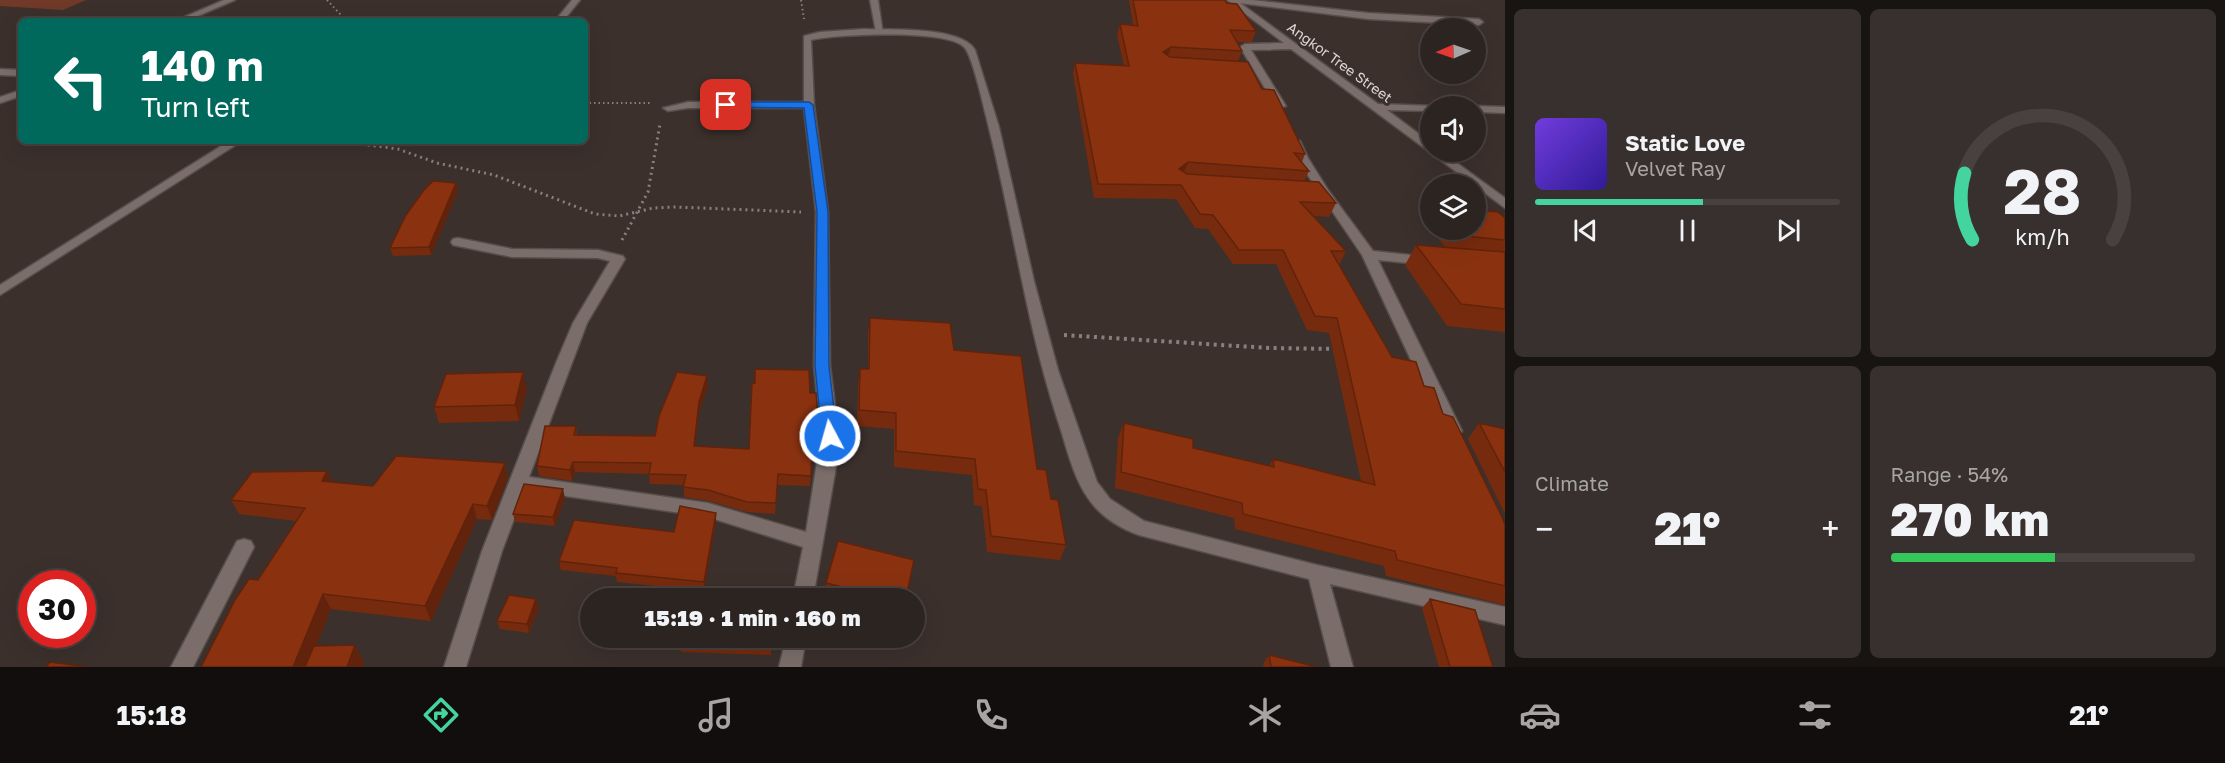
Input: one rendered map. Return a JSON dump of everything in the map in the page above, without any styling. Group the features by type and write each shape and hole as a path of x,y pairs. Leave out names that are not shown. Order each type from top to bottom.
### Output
{"street":[{"path":"186,18 231,0"},
{"path":"560,18 562,13 574,6 576,0"},
{"path":"874,0 879,32"},
{"path":"1231,0 1368,16 1420,18"},
{"name":"Angkor Tree Street","path":"1231,0 1420,139"},
{"path":"805,588 826,473 830,436 822,366 822,212 809,105 807,38 818,34 879,32 946,36 960,39 970,47 991,113 1040,335 1088,483 1096,498 1113,514 1139,527 1317,573 1505,616"},
{"path":"1294,46 1245,47 1252,68 1279,101 1317,191 1369,255 1459,444"},
{"path":"0,72 18,73"},
{"path":"0,100 18,94"},
{"path":"668,108 688,105 809,105"},
{"path":"1377,106 1420,108"},
{"path":"1486,109 1505,110"},
{"path":"0,291 232,144"},
{"path":"1449,162 1505,204"},
{"path":"455,667 492,551 580,323 618,259 598,254 512,253 458,242"},
{"path":"1369,255 1448,263"},
{"path":"518,482 708,510 813,542"},
{"path":"182,667 244,547"},
{"path":"1317,573 1342,667"},
{"path":"790,667 794,648"}],"path":[{"path":"327,0 341,15 340,18"},
{"path":"588,103 654,103 668,108 661,116 658,147 645,199 624,229 618,259"},
{"path":"360,144 398,149 436,162 494,175 596,214 619,216 676,207 822,212"},
{"path":"1040,335 1150,338 1286,350 1344,349"}],"shaded area":[{"path":"0,0 86,0 63,10 0,6"}],"building":[{"path":"1133,0 1225,0 1227,3 1237,4 1256,31 1230,30 1242,51 1171,47 1163,52 1170,57 1248,62 1262,89 1274,90 1305,154 1294,153 1309,171 1188,162 1179,169 1187,174 1319,182 1336,203 1300,202 1346,251 1331,251 1392,357 1416,362 1424,386 1434,388 1443,414 1453,417 1505,525 1505,586 1397,560 1395,551 1243,514 1242,503 1121,472 1124,423 1193,439 1193,448 1274,467 1273,459 1375,485 1337,318 1315,316 1283,250 1239,250 1213,215 1200,214 1181,185 1098,184 1075,63 1129,66 1120,24 1138,26"},
{"path":"433,181 456,183 429,247 390,248 406,215"},
{"path":"1486,211 1498,212 1505,218 1505,240 1486,238"},
{"path":"1416,245 1505,252 1505,309 1461,304"},
{"path":"870,318 950,323 954,350 1021,356 1037,469 1046,470 1051,499 1058,500 1066,545 991,536 986,490 978,489 975,459 896,451 896,413 859,410 860,369 869,369"},
{"path":"755,369 809,370 810,393 816,393 819,431 817,444 812,444 811,476 778,474 776,503 747,502 708,490 683,487 686,475 649,474 651,463 573,462 570,470 537,466 545,426 576,426 574,435 655,436 659,416 677,372 707,376 699,402 694,446 749,449 752,383 755,383"},
{"path":"523,372 515,405 434,407 446,374"},
{"path":"1479,423 1505,429 1505,472"},
{"path":"396,456 505,463 487,506 473,504 425,606 323,594 293,667 201,667 235,600 249,579 258,580 305,508 231,500 252,472 327,471 322,481 373,486"},
{"path":"524,484 563,489 553,517 513,514"},
{"path":"680,506 716,513 704,582 616,573 617,568 559,561 574,520 674,532"},
{"path":"838,541 914,560 908,588 846,588 826,583"},
{"path":"509,595 536,599 527,624 497,621"},
{"path":"1430,599 1475,610 1493,667 1450,667"},
{"path":"355,645 347,667 305,667 314,646"},
{"path":"1269,655 1317,667 1271,667"},
{"path":"50,662 88,667 46,667"}],"route":[{"path":"726,105 809,105 822,212 822,366 830,436"}]}
